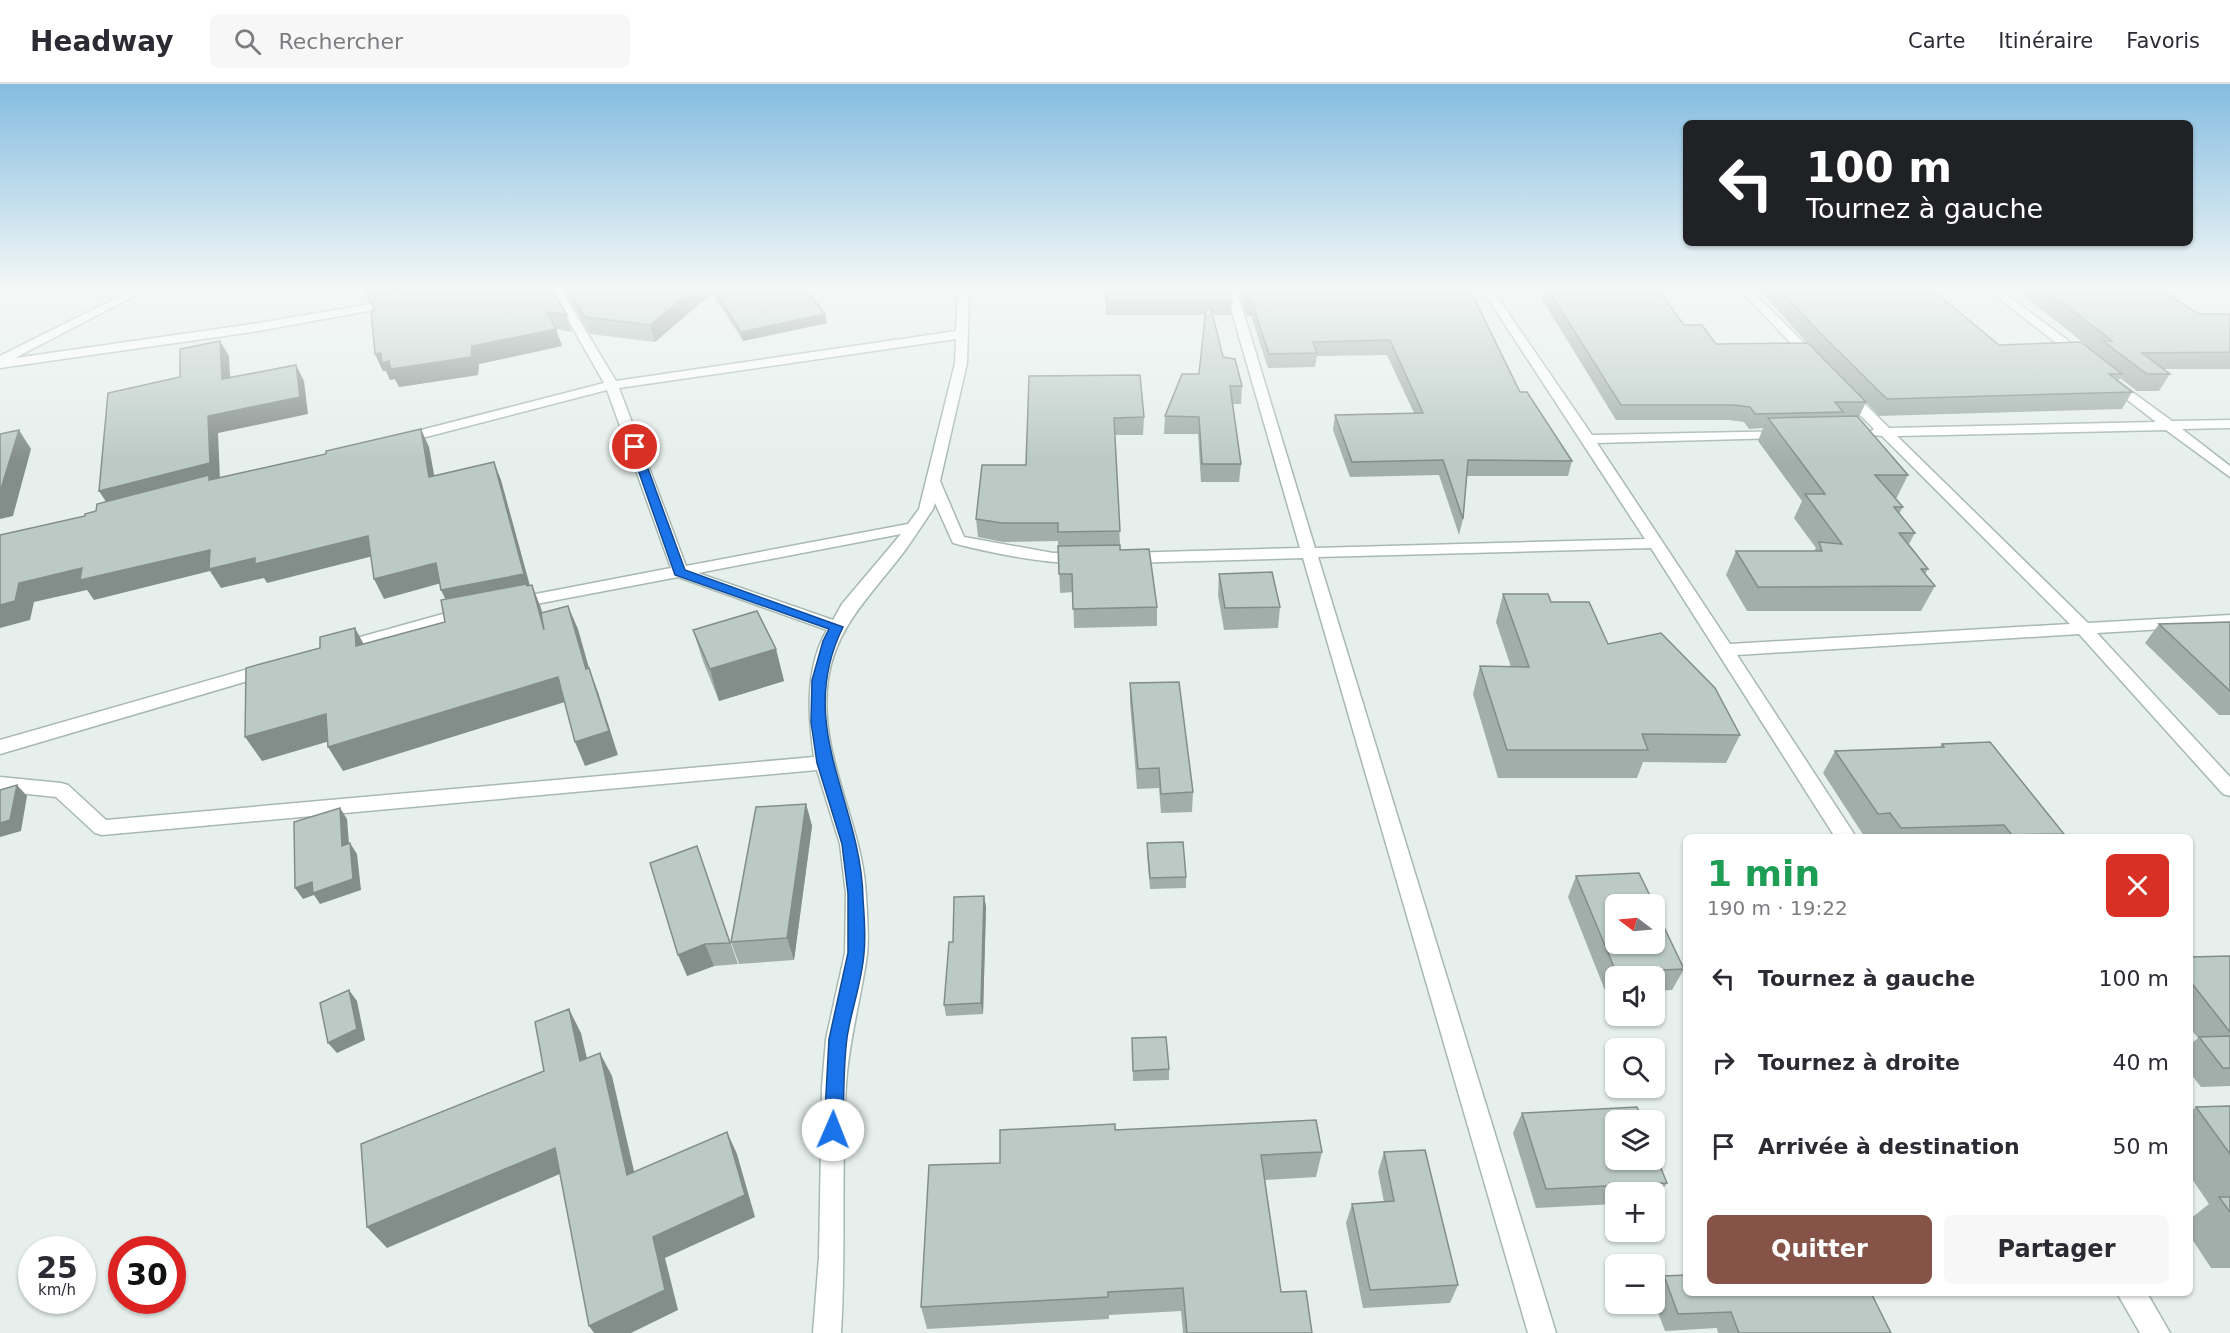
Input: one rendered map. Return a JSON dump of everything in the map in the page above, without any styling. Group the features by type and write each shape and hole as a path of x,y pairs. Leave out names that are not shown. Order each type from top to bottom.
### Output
{"street":[{"path":"0,363 32,346"},
{"path":"0,363 120,346"},
{"path":"590,346 612,384 680,572"},
{"path":"381,445 612,384 876,346"},
{"path":"827,1333 832,1257 834,1087 838,1039 856,953 855,894 850,844 824,763 817,701 824,658 836,627 848,608 926,509 961,363 962,346"},
{"path":"1248,346 1542,1333"},
{"path":"1525,346 1844,834"},
{"path":"1801,346 2084,629 2230,789"},
{"path":"2068,346 2230,472"},
{"path":"1860,432 2230,424"},
{"path":"1588,439 1801,434"},
{"path":"934,483 958,540 1053,558 1655,543"},
{"path":"503,606 914,527"},
{"path":"680,572 836,627"},
{"path":"319,654 480,610"},
{"path":"1724,650 2230,620"},
{"path":"0,747 285,664"},
{"path":"0,784 61,790 102,828 824,763"},
{"path":"2133,1296 2156,1333"}],"building":[{"path":"220,346 222,379 296,365 300,397 208,416 210,463 99,491 108,393 180,377 180,349"},
{"path":"374,346 472,346 471,357 391,369 389,361 382,363 381,353 375,354"},
{"path":"1202,346 1220,346 1223,357 1235,359 1242,386 1230,386 1241,464 1202,464 1199,417 1165,416 1182,374 1199,374"},
{"path":"1266,346 1315,346 1317,353 1269,354"},
{"path":"1393,346 1498,346 1520,392 1527,392 1572,461 1468,460 1463,519 1443,460 1352,462 1335,415 1423,413"},
{"path":"1584,346 1811,346 1866,402 1835,402 1843,412 1755,414 1750,407 1734,405 1621,405"},
{"path":"1833,346 2086,346 2122,374 2109,374 2132,392 1887,399"},
{"path":"2110,346 2230,346 2230,352 2142,353 2170,374 2147,374"},
{"path":"1140,375 1144,417 1114,418 1120,531 1058,532 1058,523 1002,523 976,519 982,465 1026,465 1029,376"},
{"path":"1857,416 1908,475 1875,475 1903,507 1894,507 1915,533 1899,533 1928,569 1921,569 1935,586 1758,587 1736,551 1822,551 1819,542 1842,544 1805,494 1825,494 1768,418"},
{"path":"421,429 429,477 494,462 524,574 441,590 436,563 374,579 368,536 255,564 255,558 209,569 210,550 80,580 82,568 19,583 15,601 0,605 0,535 85,516 85,514 96,511 97,504 209,475 209,480 326,454 326,451"},
{"path":"19,430 0,492 0,434"},
{"path":"1120,545 1120,550 1149,549 1157,607 1073,609 1072,574 1059,574 1058,546"},
{"path":"1272,572 1280,607 1225,608 1219,574"},
{"path":"526,584 527,586 532,585 544,630 541,613 568,606 586,669 589,668 609,731 575,742 558,677 328,747 326,714 245,737 246,668 320,648 320,637 355,628 356,646 445,622 441,600"},
{"path":"1503,594 1548,594 1551,602 1589,602 1608,644 1661,633 1715,688 1740,735 1642,734 1648,750 1507,750 1480,666 1529,667"},
{"path":"757,611 776,649 710,669 693,630"},
{"path":"2230,622 2230,691 2159,624"},
{"path":"1179,682 1193,792 1161,794 1159,768 1138,769 1130,683"},
{"path":"1990,742 2064,834 2011,834 2004,825 1901,828 1890,813 1878,814 1835,751 1944,747 1942,744"},
{"path":"17,785 10,820 0,823 0,790"},
{"path":"806,804 787,938 731,942 756,807"},
{"path":"340,808 342,846 350,843 353,879 313,893 312,882 295,888 294,822"},
{"path":"1183,842 1186,877 1150,878 1147,843"},
{"path":"697,846 730,943 705,944 678,955 650,863"},
{"path":"1639,873 1649,894 1605,894 1605,946 1576,876"},
{"path":"984,896 981,1003 944,1005 949,942 953,942 954,897"},
{"path":"1665,929 1683,969 1665,970 1665,966 1614,966 1608,954 1665,954"},
{"path":"2230,956 2230,1032 2193,985 2193,957"},
{"path":"349,990 357,1029 328,1043 320,1003"},
{"path":"569,1009 580,1061 600,1053 627,1175 727,1132 745,1195 653,1237 665,1290 589,1326 555,1148 367,1227 361,1144 544,1071 535,1022"},
{"path":"2230,1036 2230,1068 2223,1068 2199,1037"},
{"path":"1166,1037 1169,1069 1133,1071 1132,1038"},
{"path":"2230,1106 2230,1154 2196,1107"},
{"path":"1637,1107 1638,1110 1605,1110 1605,1170 1662,1170 1667,1183 1605,1182 1605,1186 1546,1189 1522,1113"},
{"path":"1316,1120 1322,1152 1261,1155 1281,1292 1306,1291 1312,1333 1187,1333 1183,1288 1108,1292 1108,1297 921,1307 929,1165 1000,1163 1000,1130 1115,1124 1115,1130"},
{"path":"1425,1150 1458,1285 1370,1290 1352,1204 1394,1201 1384,1152"},
{"path":"2219,1197 2230,1197 2230,1212"},
{"path":"1683,1275 1683,1296 1872,1296 1891,1333 1739,1333 1731,1312 1678,1314 1665,1276"}],"route":[{"path":"635,447 680,572 836,627 829,641 819,680 818,722 824,763 837,797 850,844 855,894 856,953 838,1039 833,1130"}]}
